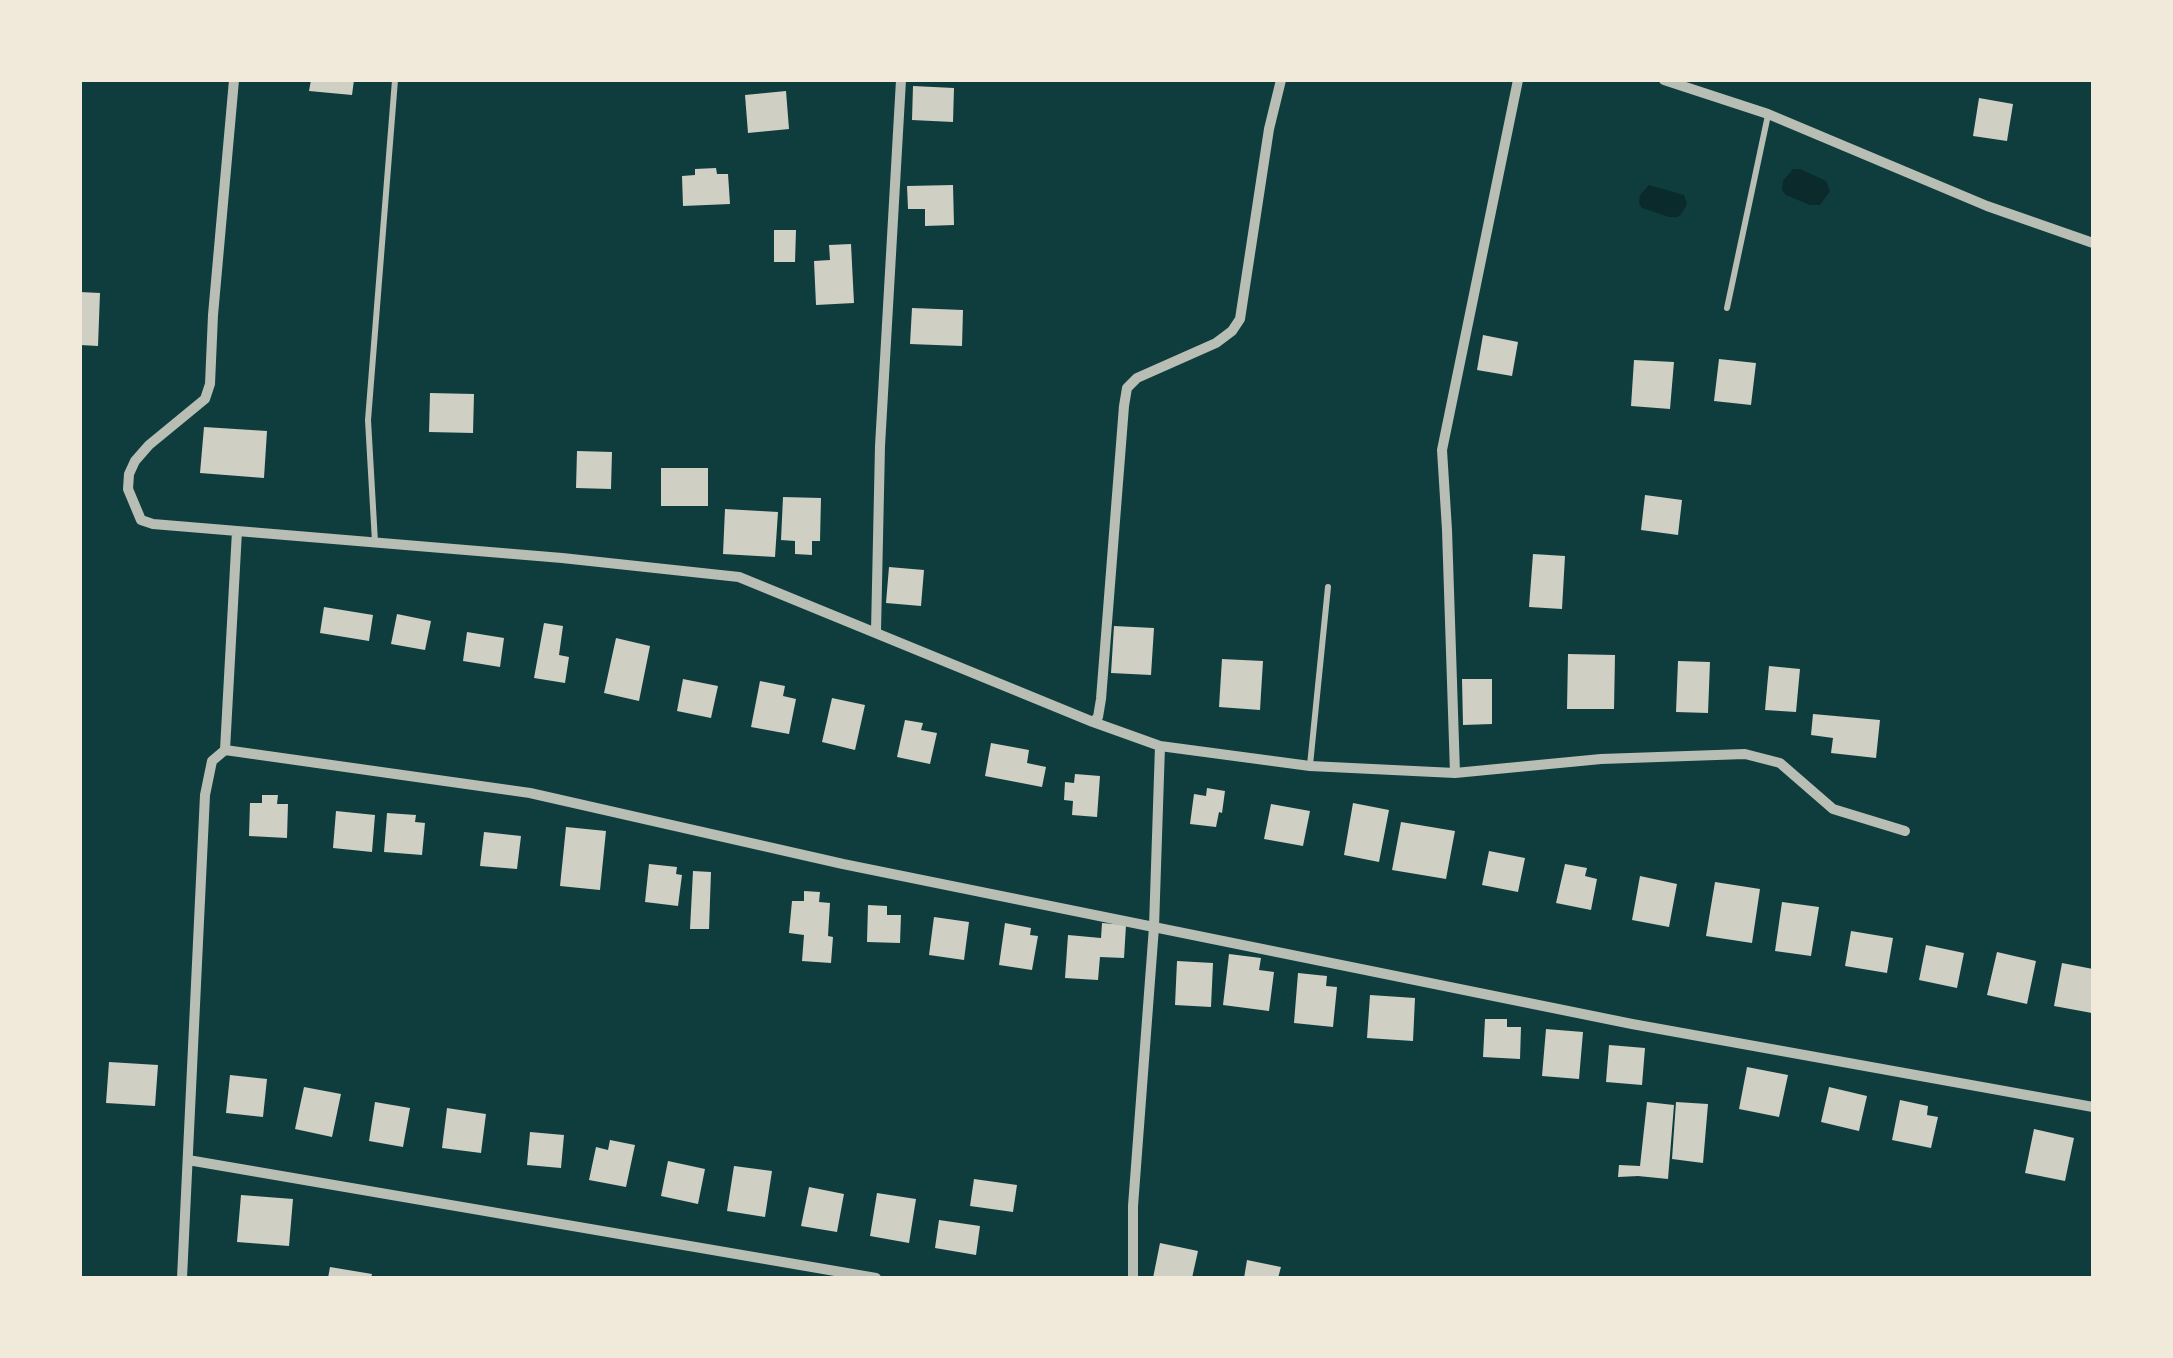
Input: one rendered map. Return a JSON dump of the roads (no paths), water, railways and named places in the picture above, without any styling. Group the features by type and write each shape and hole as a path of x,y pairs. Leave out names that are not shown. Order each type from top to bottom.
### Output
{"street":[{"path":"234,80 210,384 205,399 135,461 128,489 141,520 739,577 1160,746 1310,766 1456,773 1600,759 1746,754 1780,763 1832,809 1905,831"},
{"path":"876,631 880,446 901,80"},
{"path":"1093,722 1101,700 1128,388 1137,378 1216,343 1232,331 1240,318 1269,129 1281,80"},
{"path":"1456,773 1442,450 1518,80"},
{"path":"1664,80 1768,114 1987,206 2093,243"},
{"path":"182,1278 205,795 212,761 224,750 238,530"},
{"path":"1133,1278 1134,1188 1154,928 1160,746"},
{"path":"224,750 530,794 843,864 1632,1024 2093,1107"},
{"path":"188,1160 876,1278"}],"lane":[{"path":"375,542 368,420 395,80"},
{"path":"1727,308 1768,114"},
{"path":"1310,766 1328,587"}],"water":[{"path":"1793,169 1826,181 1830,191 1820,205 1810,205 1782,190 1783,181"},
{"path":"1649,185 1684,195 1687,204 1682,213 1669,217 1642,208 1640,195"}]}
